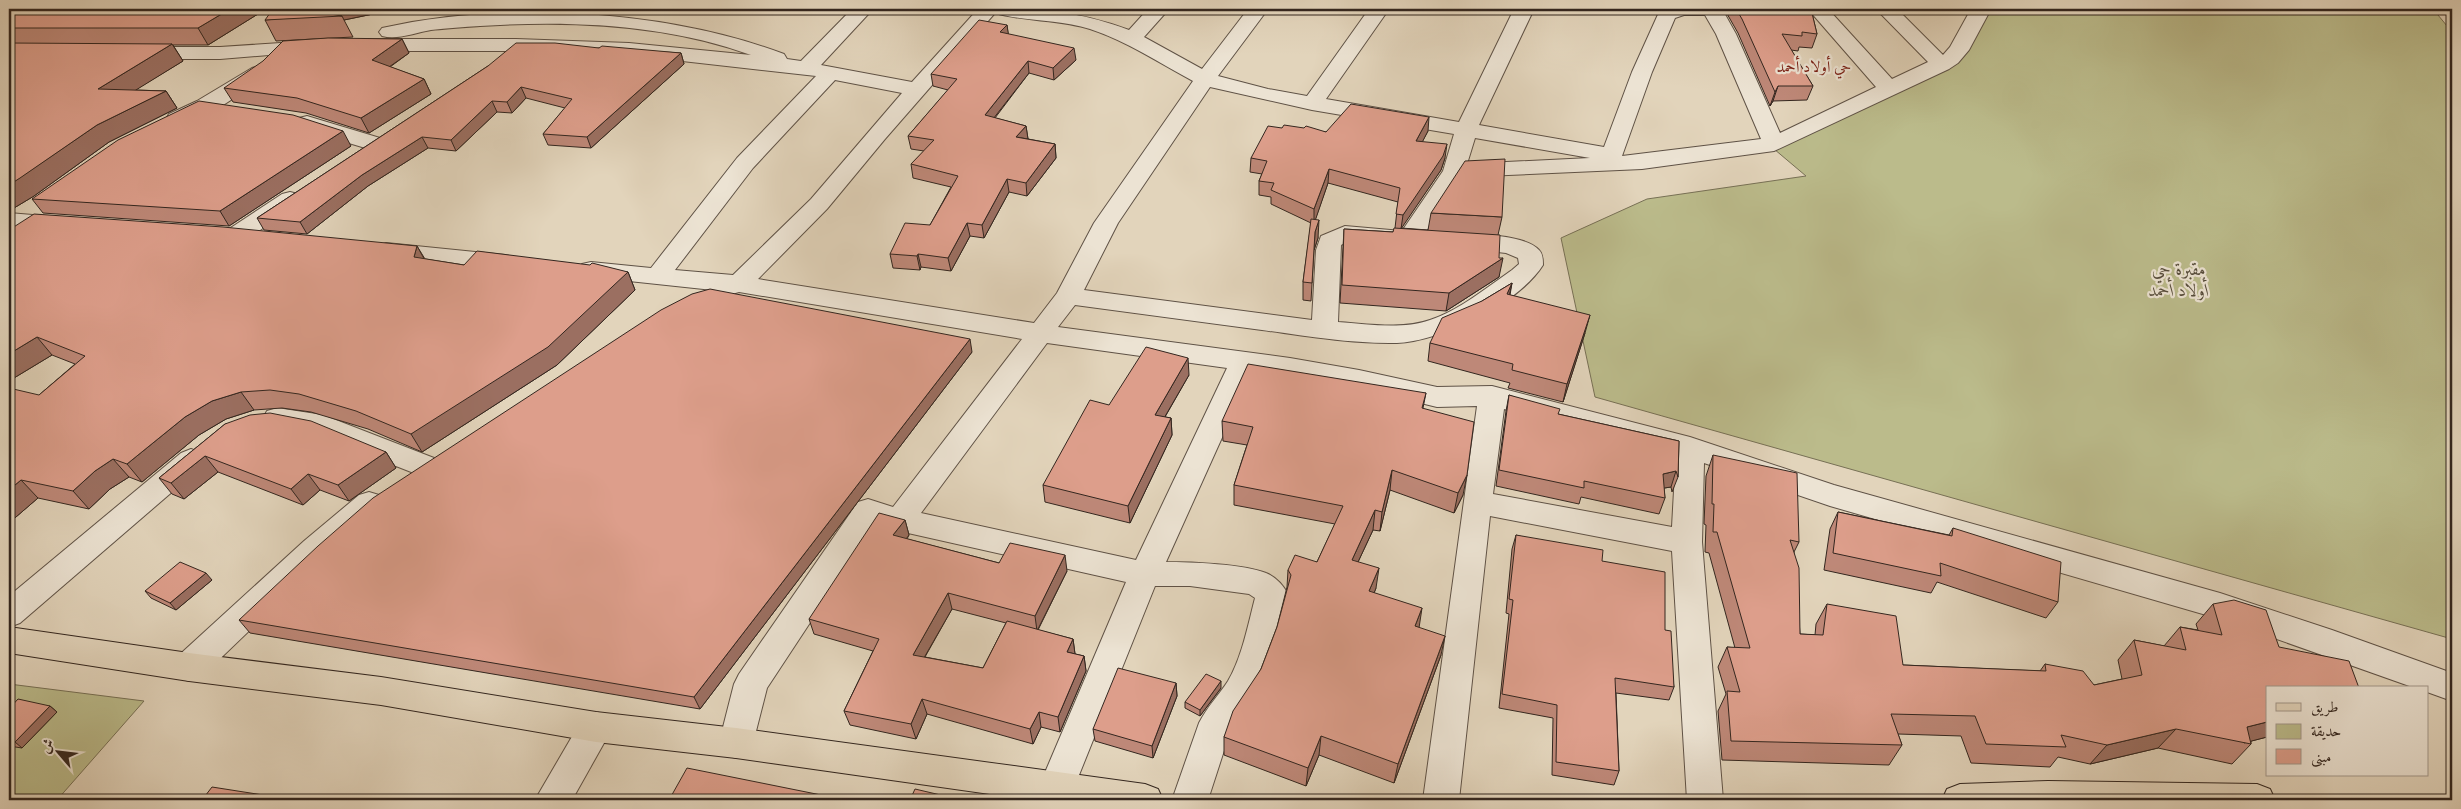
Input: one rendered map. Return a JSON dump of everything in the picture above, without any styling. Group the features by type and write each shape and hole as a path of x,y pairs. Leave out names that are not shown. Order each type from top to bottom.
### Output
{"main road":[{"path":"9,640 66,647 188,667 381,691 596,728 736,743 1145,800"},
{"path":"1960,800 2048,797 2257,800"}],"street":[{"path":"801,67 863,9"},
{"path":"680,303 739,284 819,204 988,9"},
{"path":"1002,9 1079,21 1132,38 1158,55 1205,79 1312,104 1466,129 1642,162"},
{"path":"1132,38 1159,9"},
{"path":"899,520 1068,296 1106,223 1205,79 1258,9"},
{"path":"1312,104 1379,9"},
{"path":"1409,239 1454,171 1466,129 1524,9"},
{"path":"1612,155 1642,72 1667,14 1682,9 1712,9 1726,34 1774,144"},
{"path":"1818,9 1888,88"},
{"path":"1886,9 1942,64"},
{"path":"1454,171 1642,162 1774,144 1888,88 1942,64 1959,50 1981,9"},
{"path":"339,44 457,16 549,14 692,32 748,45 801,67"},
{"path":"118,52 220,53 339,44 516,45 628,50 801,67 917,89"},
{"path":"491,67 516,45"},
{"path":"157,128 205,106 263,70 284,49"},
{"path":"658,275 745,163 831,72"},
{"path":"205,106 234,111"},
{"path":"289,120 380,138 348,160"},
{"path":"274,240 226,236 308,187"},
{"path":"9,244 41,213"},
{"path":"12,220 41,213 82,225"},
{"path":"1068,296 1325,330 1398,334 1435,328 1471,311 1521,276 1530,265 1530,254 1505,245 1345,233 1330,241 1328,250 1325,330"},
{"path":"361,249 524,264"},
{"path":"572,268 739,284 1040,333 1290,367 1437,397 1492,396 1690,447 1830,496 2050,556 2220,606 2446,688"},
{"path":"1056,789 1145,574 1243,362"},
{"path":"1442,800 1477,502 1492,396"},
{"path":"248,423 280,418 313,422 404,479"},
{"path":"9,614 210,444"},
{"path":"1690,447 1687,542 1705,800"},
{"path":"188,667 332,534 404,479 448,451"},
{"path":"1477,502 1687,542"},
{"path":"736,743 751,684 868,510 899,520 1145,574 1190,574 1257,582 1272,594 1258,646 1242,687 1216,723 1190,800"},
{"path":"553,800 596,728"}],"green space":[{"name":"مقبرة حي أولاد أحمد","path":"1986,9 2433,9 2452,32 2452,639 1595,397 1561,238 1647,199 1806,176 1774,149 1959,61"},
{"path":"9,684 144,701 57,800 9,800"}],"building":[{"path":"12,9 230,9 198,28 9,28 9,11"},
{"path":"273,9 301,9 342,16 265,20"},
{"path":"1736,9 1811,9 1817,34 1802,32 1802,36 1782,34 1813,86 1778,86 1775,92"},
{"path":"979,20 1007,25 1000,32 1074,48 1053,68 1028,61 985,115 1026,126 1016,137 1055,144 1026,183 1007,179 982,225 967,223 948,258 918,254 917,256 890,254 905,223 930,225 958,176 911,164 934,140 908,136 957,79 931,74"},
{"path":"328,38 402,39 372,60 424,79 361,118 297,98 224,88 263,61 283,41"},
{"path":"9,43 172,44 98,89 166,91 97,125 9,185"},
{"path":"516,43 555,43 599,48 602,46 681,53 587,137 543,134 572,99 521,87 507,102 492,101 451,140 422,137 362,175 300,222 257,218 488,66"},
{"path":"199,101 293,115 343,131 220,211 32,199 118,140"},
{"path":"1351,104 1429,117 1416,141 1447,144 1443,156 1403,215 1396,214 1400,188 1329,169 1314,209 1271,190 1274,183 1259,181 1267,161 1251,158 1268,126 1282,128 1284,125 1304,128 1306,126 1326,132"},
{"path":"1505,159 1502,217 1431,213 1465,161"},
{"path":"34,214 223,227 417,246 414,257 464,265 477,251 590,265 592,263 628,272 548,347 411,434 356,411 299,394 270,390 241,392 212,401 185,417 127,464 113,459 95,471 73,491 21,480 9,490 9,388 39,395 85,356 37,337 9,354 9,230"},
{"path":"1311,219 1319,220 1315,232 1312,283 1303,282"},
{"path":"1394,228 1500,235 1499,258 1503,258 1449,293 1342,285 1344,229 1393,232"},
{"path":"1512,283 1507,294 1590,315 1567,384 1512,370 1513,364 1430,343 1442,318 1482,301"},
{"path":"710,289 970,339 694,697 239,620 318,546 373,498 661,310 692,294"},
{"path":"1146,347 1188,358 1155,415 1171,418 1128,506 1043,485 1090,400 1109,405"},
{"path":"1248,364 1426,393 1422,408 1474,422 1467,475 1458,493 1392,470 1382,512 1375,510 1352,560 1379,568 1369,591 1422,608 1415,626 1445,636 1398,764 1321,736 1308,768 1224,737 1233,711 1261,669 1277,627 1291,575 1288,570 1295,555 1317,562 1343,506 1234,485 1253,427 1222,421"},
{"path":"1509,395 1560,409 1558,414 1679,441 1678,477 1676,471 1663,474 1665,498 1584,481 1584,488 1499,470"},
{"path":"270,413 311,421 386,452 338,485 308,474 291,489 205,456 171,483 159,478 225,424 250,415"},
{"path":"1713,455 1797,473 1799,542 1790,540 1799,568 1800,634 1823,635 1827,604 1896,616 1903,665 2046,671 2045,664 2083,671 2094,685 2142,675 2134,640 2186,650 2180,627 2222,635 2213,604 2234,600 2266,610 2279,647 2349,661 2358,686 2266,686 2266,722 2247,727 2251,744 2176,729 2107,745 2061,735 2066,747 1986,744 1975,716 1891,714 1902,745 1731,741 1727,691 1740,692 1727,647 1750,648 1717,532 1713,532 1714,504 1712,504"},
{"path":"1838,512 1952,536 1953,528 2061,562 2058,602 1940,563 1941,576 1833,553"},
{"path":"879,513 905,520 893,535 999,563 1010,543 1065,555 1035,616 948,593 913,655 983,668 1007,621 1073,639 1067,652 1084,656 1058,717 1039,712 1030,729 922,699 911,724 844,711 879,639 809,619"},
{"path":"1516,535 1603,550 1602,561 1665,572 1665,630 1671,631 1674,687 1615,678 1619,771 1556,762 1557,705 1502,694 1513,600 1509,599"},
{"path":"180,562 206,573 170,603 145,591"},
{"path":"1118,668 1176,683 1152,746 1093,729"},
{"path":"1206,674 1221,681 1200,710 1185,702"},
{"path":"18,699 50,706 15,742 9,741 9,709"},
{"path":"687,768 846,800 669,800"},
{"path":"212,787 295,800 202,800"},
{"path":"915,789 962,800 910,800"}],"district":[{"name":"حي أولاد أحمد","path":"1814,67"}]}
